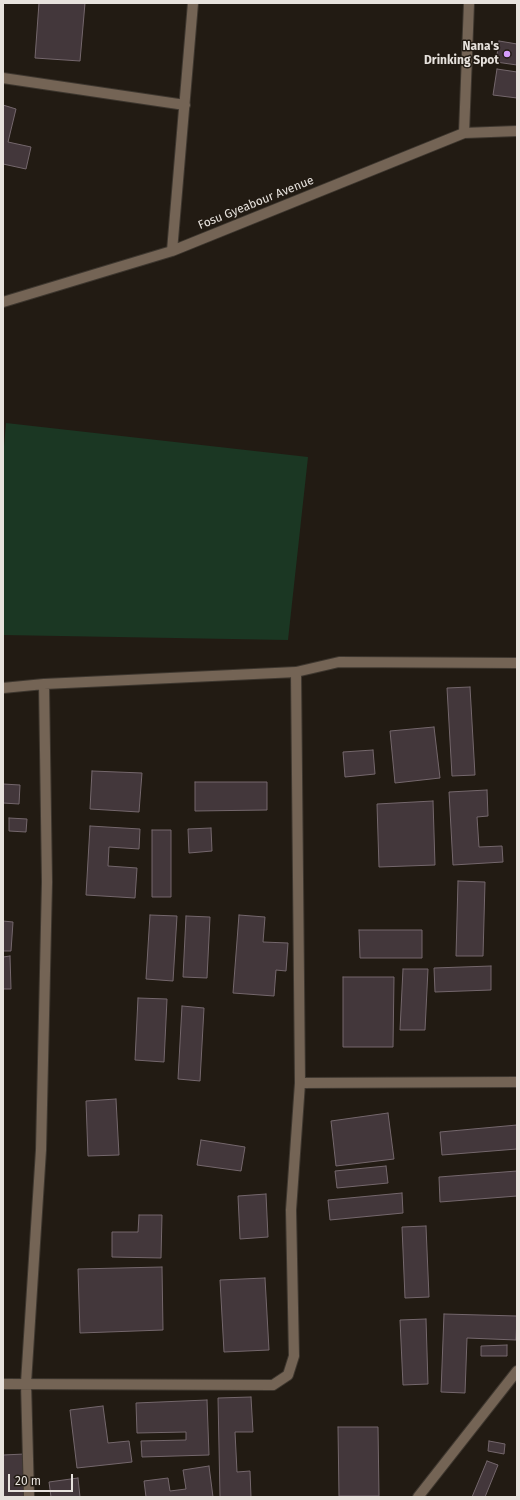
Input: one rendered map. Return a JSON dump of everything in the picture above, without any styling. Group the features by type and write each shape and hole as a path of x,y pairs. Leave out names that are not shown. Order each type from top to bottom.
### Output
{"street":[{"path":"172,251 193,3"},
{"path":"464,133 469,3"},
{"path":"3,78 185,105"},
{"name":"Fosu Gyeabour Avenue","path":"3,302 172,251 464,133 517,131"},
{"path":"3,688 44,684 296,672 339,662 517,663"},
{"path":"3,1384 273,1384 288,1375 294,1356 291,1210 300,1084 296,672"},
{"path":"29,1497 26,1383 41,1150 47,882 44,684"},
{"path":"300,1084 517,1082"},
{"path":"418,1497 517,1371"}],"green space":[{"path":"6,423 308,457 288,640 3,635 3,458"}],"building":[{"path":"39,3 85,3 80,61 35,58"},
{"path":"499,41 517,44 517,65 496,62"},
{"path":"497,69 517,72 517,98 493,95"},
{"path":"3,105 16,109 8,142 31,147 26,169 3,164"},
{"path":"470,687 475,775 452,776 447,688"},
{"path":"434,727 440,778 395,783 390,731"},
{"path":"373,750 375,774 345,777 343,752"},
{"path":"92,771 142,773 139,812 90,809"},
{"path":"195,782 267,782 267,810 195,811"},
{"path":"3,784 20,785 19,804 3,803"},
{"path":"487,790 488,816 477,817 479,847 502,846 503,862 453,865 449,792"},
{"path":"433,801 435,865 379,867 377,804"},
{"path":"9,818 27,819 26,832 9,831"},
{"path":"90,826 140,829 139,849 109,847 108,866 137,868 135,898 86,895"},
{"path":"211,828 212,851 189,853 188,829"},
{"path":"152,830 171,830 171,897 152,897"},
{"path":"458,881 485,882 483,956 456,956"},
{"path":"150,915 177,916 173,981 146,979"},
{"path":"239,915 265,917 263,942 288,943 286,971 276,970 274,996 233,993"},
{"path":"186,916 210,917 207,978 183,977"},
{"path":"3,921 13,922 11,951 3,951"},
{"path":"359,930 422,930 422,958 360,958"},
{"path":"10,956 11,989 3,989 3,957"},
{"path":"491,966 491,990 435,992 434,968"},
{"path":"403,969 428,969 425,1030 400,1030"},
{"path":"343,977 394,977 393,1047 343,1047"},
{"path":"138,998 167,999 164,1062 135,1060"},
{"path":"182,1006 204,1008 200,1081 178,1079"},
{"path":"116,1099 119,1155 88,1156 86,1101"},
{"path":"388,1113 394,1159 336,1166 331,1121"},
{"path":"517,1125 517,1149 442,1155 440,1132"},
{"path":"201,1140 245,1147 241,1171 197,1165"},
{"path":"386,1166 388,1183 337,1188 335,1171"},
{"path":"517,1171 517,1196 440,1202 439,1177"},
{"path":"402,1193 403,1213 330,1220 328,1200"},
{"path":"266,1194 268,1237 240,1239 238,1196"},
{"path":"139,1215 162,1215 161,1258 112,1257 112,1232 138,1232"},
{"path":"426,1226 429,1297 405,1298 402,1227"},
{"path":"162,1267 163,1330 80,1333 78,1269"},
{"path":"265,1278 269,1350 224,1352 220,1280"},
{"path":"444,1314 517,1316 516,1340 467,1338 465,1393 441,1392"},
{"path":"426,1319 428,1384 403,1385 400,1320"},
{"path":"507,1345 507,1356 481,1356 481,1346"},
{"path":"251,1397 253,1432 235,1432 237,1472 250,1471 251,1497 220,1497 218,1398"},
{"path":"207,1400 209,1455 142,1457 141,1441 186,1440 186,1432 137,1433 136,1403"},
{"path":"103,1406 108,1443 129,1441 132,1462 77,1468 70,1410"},
{"path":"338,1427 378,1427 379,1496 339,1496"},
{"path":"489,1441 505,1444 504,1454 488,1451"},
{"path":"25,1454 26,1497 3,1497 3,1455"},
{"path":"487,1461 498,1465 485,1497 472,1497"},
{"path":"209,1466 213,1497 146,1497 144,1481 168,1478 170,1491 186,1489 183,1470"},
{"path":"78,1478 80,1497 51,1497 49,1482"}],"place":[{"name":"Nana's Drinking Spot","path":"507,54"}]}
